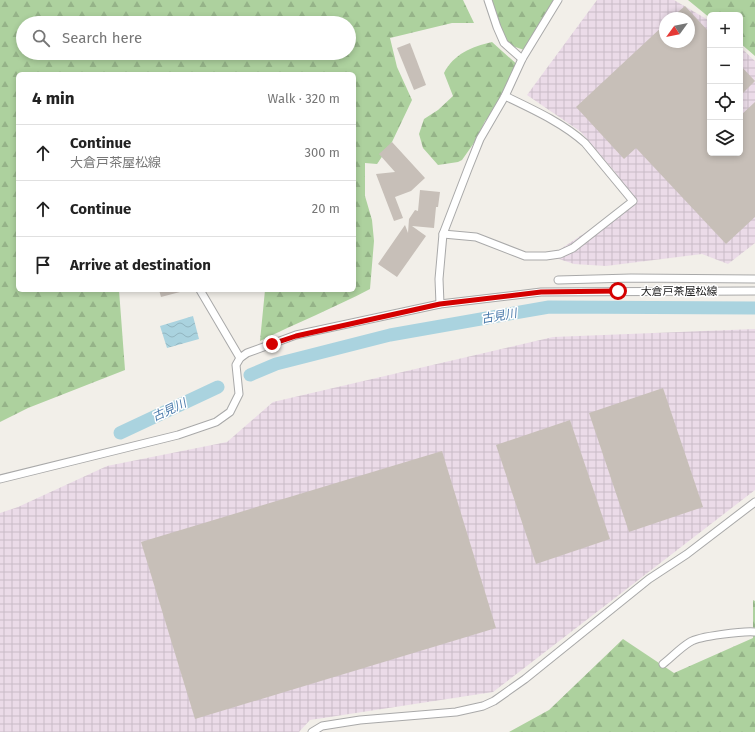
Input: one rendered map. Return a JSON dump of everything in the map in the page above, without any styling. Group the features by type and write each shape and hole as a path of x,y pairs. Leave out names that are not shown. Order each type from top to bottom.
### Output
{"street":[{"path":"488,0 504,43 522,59"},
{"path":"440,304 439,279 443,234 480,139 505,96 522,59 558,0"},
{"path":"443,234 476,238 525,256 560,254 573,248 633,201 585,143 577,136 534,110 505,96"},
{"path":"558,280 631,278 755,280"},
{"name":"大倉戸茶屋松線","path":"240,358 247,353 296,336 440,304 541,292 755,291"},
{"path":"0,478 178,435 216,422 230,412 238,394 236,365 240,358 201,292"},
{"path":"312,732 322,726 360,720 456,712 483,706 494,701 525,679 649,579 687,554 755,502"},
{"path":"663,664 691,641 706,637 746,631 755,632"}],"shaded area":[{"path":"597,0 674,0 695,12 659,12 659,48 695,48 695,12 707,19 707,156 743,156 743,50 755,61 755,243 728,264 702,254 606,266 574,264 550,256 633,201 615,172 581,132 527,95"},
{"path":"755,329 755,490 493,692 310,720 299,732 0,732 0,513 18,507 107,466 227,442 273,402 553,337"}],"green space":[{"path":"0,0 463,0 474,23 452,23 390,38 397,67 412,100 392,142 377,164 365,163 365,196 372,220 374,241 370,289 260,341 265,292 356,292 356,72 16,72 16,292 119,292 125,370 28,408 0,422"},
{"path":"488,0 558,0 527,51 504,43"},
{"path":"688,0 755,0 755,56 743,46 743,12 707,12 707,16"},
{"path":"492,42 521,68 507,98 485,121 476,140 462,160 438,165 423,148 419,134 424,119 438,110 453,96 444,73 448,66 464,52 477,46"},
{"path":"753,600 755,601 755,732 509,732 549,710 623,639 674,673 753,638"}],"water":[{"path":"193,316 199,339 167,348 160,326"}],"building":[{"path":"685,6 691,12 678,12"},
{"path":"695,17 707,30 707,156 743,156 743,113 755,102 755,217 726,244 636,148 624,159 576,107 659,30 659,48 695,48"},
{"path":"410,43 426,85 414,90 397,48"},
{"path":"743,68 755,81 743,93"},
{"path":"392,142 425,178 411,191 395,197 403,218 394,221 376,174 395,172 379,154"},
{"path":"420,190 440,192 438,207 436,207 434,228 412,226 426,236 397,277 378,264 405,225 408,233 409,219 415,210 418,211"},
{"path":"160,292 180,292 161,297"},
{"path":"663,388 703,507 629,532 589,413"},
{"path":"570,420 610,539 536,564 496,445"},
{"path":"442,451 496,628 195,719 141,542"}],"waterway":[{"name":"古見川","path":"250,375 276,364 390,335 549,307 755,308"},
{"name":"古見川","path":"120,433 218,387"}],"route":[{"path":"272,344 296,336 440,304 541,292 618,291"}]}
